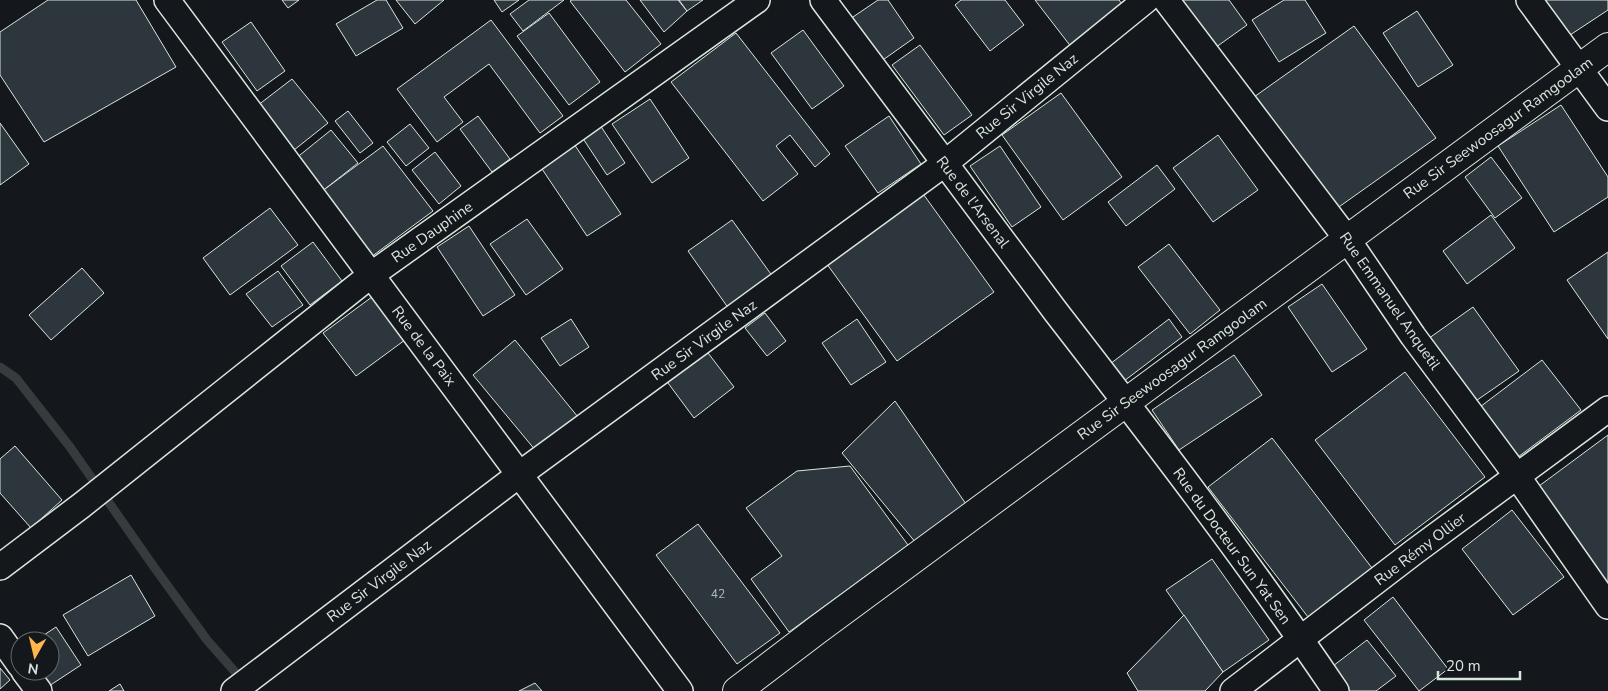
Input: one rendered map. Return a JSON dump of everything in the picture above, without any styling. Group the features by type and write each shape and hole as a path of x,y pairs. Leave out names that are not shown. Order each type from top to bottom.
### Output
{"main road":[{"name":"Rue Sir Seewoosagur Ramgoolam","path":"737,691 1608,47"}],"street":[{"name":"Rue de la Paix","path":"167,0 680,691"},
{"name":"Rue Dauphine","path":"0,567 82,505 371,275 757,0"},
{"name":"Rue de l'Arsenal","path":"823,0 944,164 1126,403"},
{"name":"Rue Sir Virgile Naz","path":"234,691 520,474 944,164 1146,0"},
{"name":"Rue Emmanuel Anquetil","path":"1166,0 1347,239 1412,336 1517,476 1608,606"},
{"path":"1529,0 1608,108"},
{"name":"Rue du Docteur Sun Yat Sen","path":"1126,403 1301,640 1336,691"},
{"name":"Rue Rémy Ollier","path":"1233,691 1414,552 1608,409"},
{"path":"0,637 10,651"}],"building":[{"path":"48,0 136,0 176,67 44,142 0,75 0,32"},
{"path":"282,0 299,0 288,8"},
{"path":"377,0 386,0 403,28 356,56 336,24"},
{"path":"396,0 444,0 415,24"},
{"path":"494,0 519,0 502,12"},
{"path":"529,0 564,0 523,31 510,14"},
{"path":"626,0 661,44 625,72 570,1"},
{"path":"640,0 678,0 687,11 664,32"},
{"path":"679,0 703,0 687,11"},
{"path":"878,0 888,0 914,38 880,62 850,19"},
{"path":"961,0 1005,0 1024,25 990,51 955,5"},
{"path":"1035,0 1119,0 1125,8 1072,48"},
{"path":"1176,0 1229,0 1247,25 1212,50"},
{"path":"1284,0 1305,0 1326,33 1279,62 1252,20"},
{"path":"1539,0 1608,0 1608,10 1567,37"},
{"path":"1417,11 1453,65 1418,87 1383,33"},
{"path":"549,13 600,82 569,105 517,36"},
{"path":"491,20 563,116 540,133 489,64 444,97 463,122 437,142 397,89"},
{"path":"251,22 285,71 257,91 222,42"},
{"path":"1354,26 1436,138 1336,209 1254,97"},
{"path":"803,30 844,86 812,109 771,53"},
{"path":"736,33 830,154 815,167 790,135 776,146 798,174 763,201 671,82"},
{"path":"920,45 972,115 944,135 892,65"},
{"path":"292,79 328,123 289,154 253,109"},
{"path":"1061,93 1122,177 1063,220 1002,135"},
{"path":"650,99 689,158 652,183 612,124"},
{"path":"1561,105 1608,177 1608,197 1554,232 1498,146"},
{"path":"348,111 373,143 360,153 335,121"},
{"path":"478,116 510,159 492,172 460,129"},
{"path":"889,116 921,164 878,193 845,146"},
{"path":"598,122 625,163 607,175 580,134"},
{"path":"0,123 29,164 0,185"},
{"path":"410,124 429,148 406,166 387,142"},
{"path":"331,130 358,163 321,192 295,159"},
{"path":"1218,135 1258,190 1213,222 1173,168"},
{"path":"574,144 621,214 587,236 540,166"},
{"path":"383,146 433,211 371,257 321,192"},
{"path":"1000,146 1041,207 1012,227 970,166"},
{"path":"435,152 461,186 439,204 412,170"},
{"path":"1491,157 1522,198 1495,218 1465,177"},
{"path":"1157,165 1175,189 1126,226 1108,202"},
{"path":"921,191 994,292 897,361 824,260"},
{"path":"270,208 298,245 230,295 203,258"},
{"path":"1491,215 1515,248 1467,284 1443,251"},
{"path":"527,219 563,269 526,295 490,244"},
{"path":"732,220 773,277 729,309 688,251"},
{"path":"469,226 515,295 483,316 437,247"},
{"path":"313,242 342,281 310,305 281,266"},
{"path":"1169,244 1220,310 1190,334 1138,267"},
{"path":"1608,252 1608,339 1567,280"},
{"path":"82,268 104,293 51,340 29,315"},
{"path":"278,271 303,305 272,327 246,294"},
{"path":"1322,284 1367,349 1332,372 1288,307"},
{"path":"376,294 409,337 356,376 323,333"},
{"path":"1473,307 1519,371 1470,405 1425,341"},
{"path":"765,313 786,341 767,356 745,328"},
{"path":"571,319 589,347 560,366 541,338"},
{"path":"857,319 886,362 851,385 822,343"},
{"path":"1169,319 1182,337 1124,381 1110,364"},
{"path":"515,340 578,417 536,451 473,375"},
{"path":"705,349 734,387 694,418 665,379"},
{"path":"1234,355 1262,395 1179,450 1152,410"},
{"path":"1542,360 1581,410 1514,460 1476,410"},
{"path":"1405,372 1485,477 1395,545 1315,440"},
{"path":"895,401 966,504 916,543 842,453"},
{"path":"1608,435 1608,587 1535,489"},
{"path":"1272,438 1372,568 1308,617 1208,487"},
{"path":"15,446 62,500 31,528 0,493 0,459"},
{"path":"850,466 908,545 789,632 751,579 782,556 746,508 797,471"},
{"path":"1512,510 1564,577 1513,615 1462,549"},
{"path":"698,524 780,633 737,664 656,555"},
{"path":"1212,559 1269,640 1223,672 1166,590"},
{"path":"131,575 155,616 88,656 63,615"},
{"path":"1393,597 1448,669 1419,691 1364,620"},
{"path":"1184,615 1223,672 1205,691 1138,691 1127,673"},
{"path":"56,627 59,631 50,631"},
{"path":"60,633 81,665 60,679"},
{"path":"1367,640 1396,676 1376,691 1346,691 1329,669"},
{"path":"0,668 10,680 0,689"},
{"path":"46,681 57,681 49,686"},
{"path":"535,683 542,691 519,691"},
{"path":"120,684 124,691 109,691"}],"waterway":[{"path":"0,367 16,378 70,447 207,640 244,682"}]}
